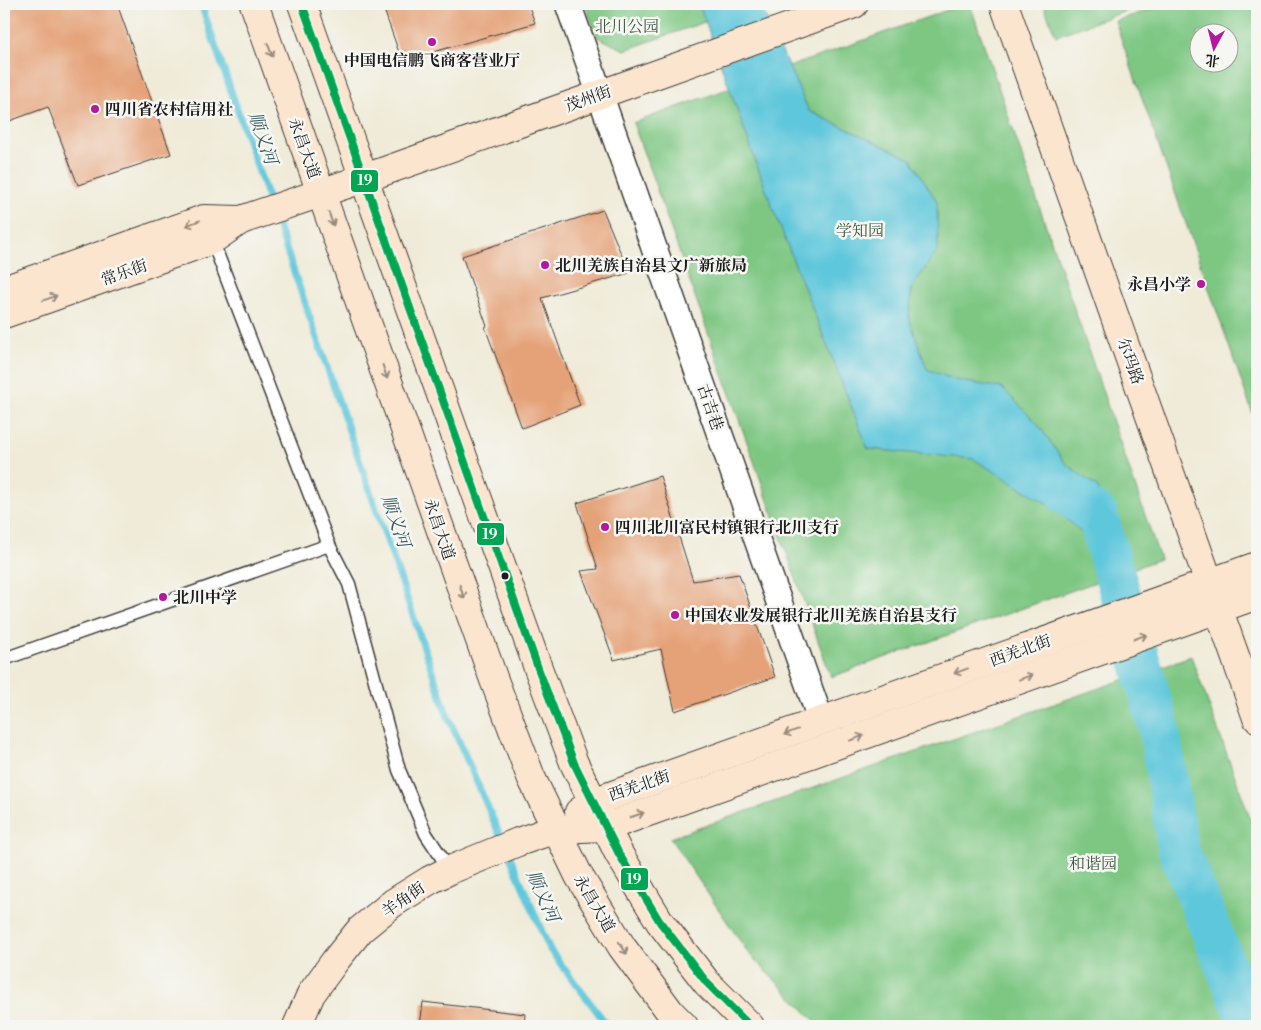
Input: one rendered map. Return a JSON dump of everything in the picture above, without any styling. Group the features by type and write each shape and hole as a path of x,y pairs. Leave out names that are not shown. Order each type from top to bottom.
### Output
{"main road":[{"name":"永昌大道","path":"254,4 494,680 531,777 579,876 622,948 671,1013 684,1026"},
{"path":"302,4 538,668 574,762 619,854 660,922 706,983 750,1026"},
{"name":"茂州街","path":"322,193 854,4"},
{"name":"尔玛路","path":"1004,4 1257,718"},
{"name":"常乐街","path":"4,314 212,240 240,220 322,193"},
{"name":"常乐街","path":"4,290 204,219 240,220"},
{"name":"西羌北街","path":"556,829 593,802 1257,566"},
{"name":"西羌北街","path":"556,829 606,827 1257,595"},
{"name":"羊角街","path":"297,1026 311,994 335,960 360,930 393,903 430,880 458,866 556,829"}],"street":[{"name":"古吉巷","path":"568,4 821,721"}],"lane":[{"path":"212,240 329,545 349,584 399,770 426,834 458,866"},
{"path":"4,658 329,545"}],"green space":[{"name":"北川公园","path":"585,4 756,4 625,50 597,37"},
{"name":"学知园","path":"964,4 970,4 1160,559 831,677 633,123"},
{"path":"1043,4 1146,4 1056,36"},
{"path":"1168,4 1257,4 1257,426 1115,21"},
{"name":"和谐园","path":"1191,656 1257,837 1257,1026 820,1026 749,954 670,838"}],"water":[{"path":"699,4 760,4 809,111 911,159 937,202 938,249 912,288 909,318 927,369 955,380 1002,388 1037,423 1065,463 1097,487 1118,528 1093,544 1056,509 973,459 868,449 770,201"}],"building":[{"path":"4,4 117,4 171,154 78,185 48,107 4,123"},
{"name":"中国电信鹏飞商客营业厅","path":"382,4 528,4 535,23 402,61"},
{"path":"603,210 629,273 542,298 580,405 522,428 485,327 487,326 462,256"},
{"name":"中国农业发展银行北川羌族自治县支行","path":"660,476 693,581 739,574 775,677 675,711 661,649 614,660 581,571 598,569 577,503"},
{"path":"423,1002 525,1014 524,1026 420,1026"}],"waterway":[{"name":"顺义河","path":"201,4 270,204"},
{"name":"顺义河","path":"274,214 447,714 503,842"},
{"path":"1068,496 1097,514 1159,727 1178,849 1250,1026"},
{"name":"顺义河","path":"508,852 550,950 608,1026"}],"transit line":[{"name":"19","path":"302,4 538,668 574,763 619,854 660,922 707,983 750,1026"}],"place":[{"name":"中国电信鹏飞商客营业厅","path":"432,42"},
{"name":"四川省农村信用社","path":"95,109"},
{"name":"北川羌族自治县文广新旅局","path":"545,265"},
{"name":"永昌小学","path":"1201,284"},
{"name":"四川北川富民村镇银行北川支行","path":"605,527"},
{"name":"北川中学","path":"163,597"},
{"name":"中国农业发展银行北川羌族自治县支行","path":"675,615"}]}
